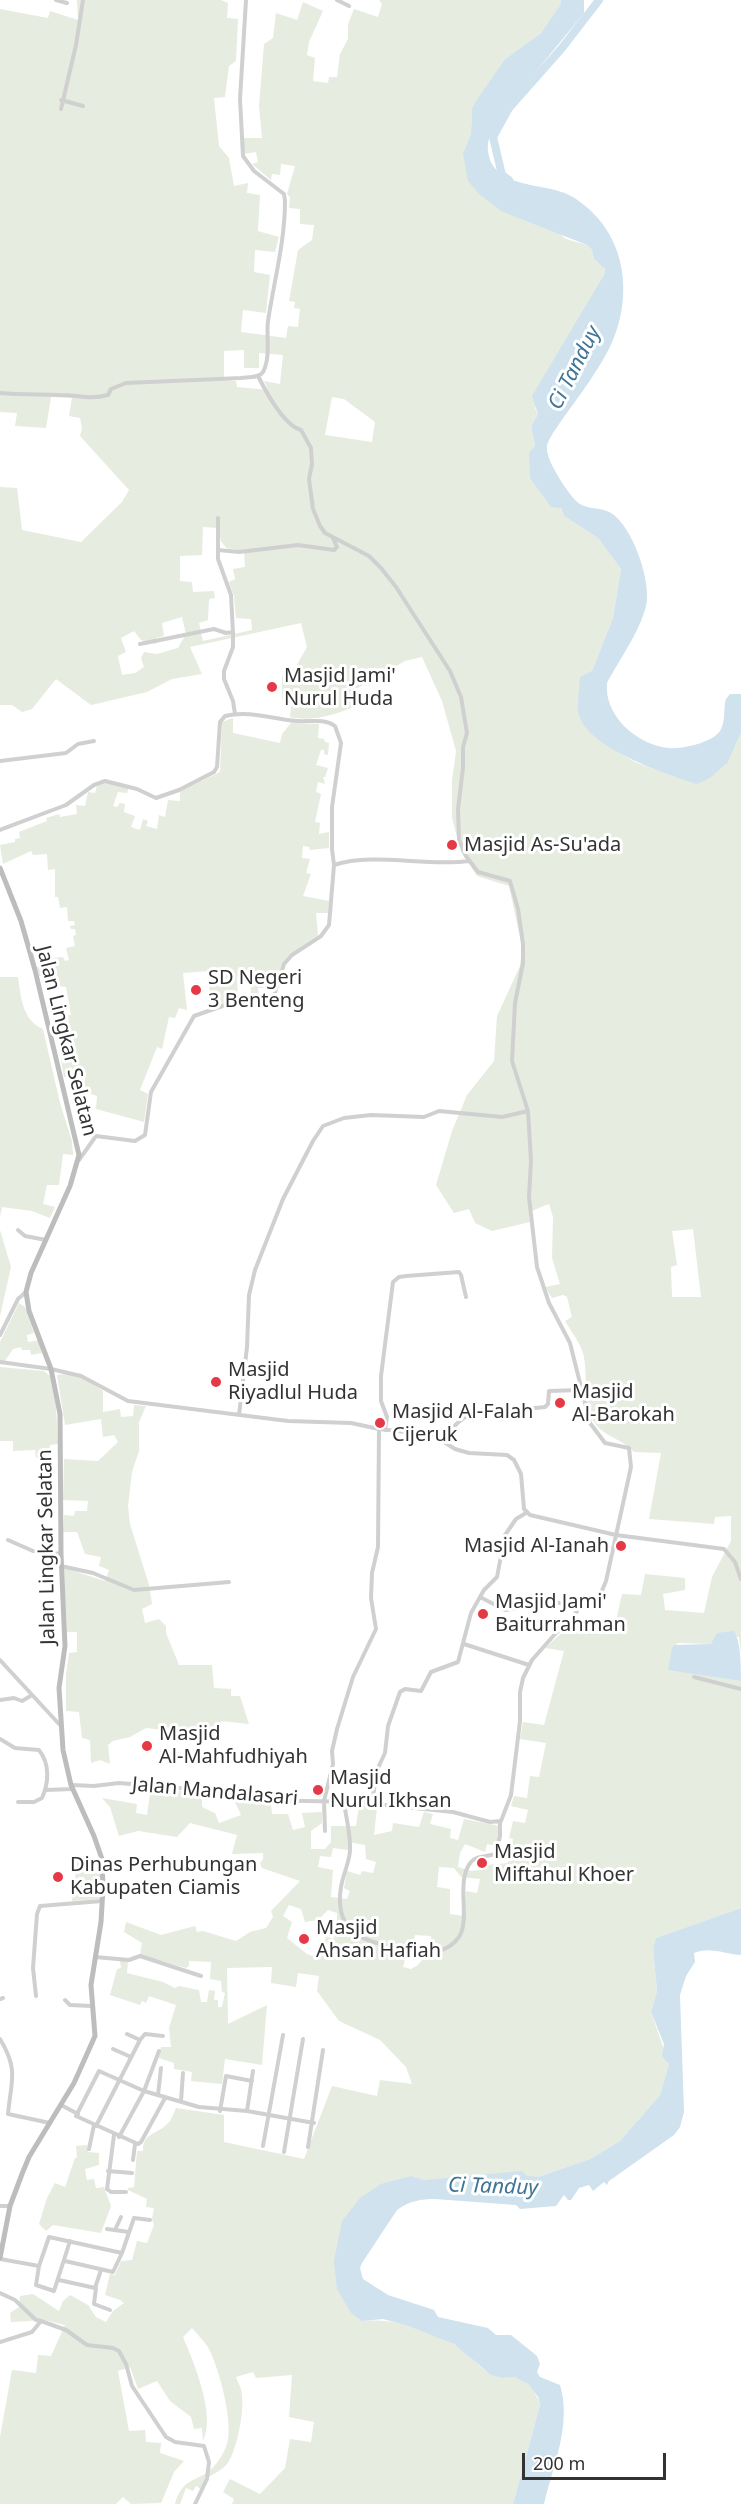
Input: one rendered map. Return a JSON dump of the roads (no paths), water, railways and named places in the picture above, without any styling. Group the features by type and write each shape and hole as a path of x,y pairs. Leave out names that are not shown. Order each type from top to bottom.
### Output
{"street":[{"path":"56,0 67,3"},
{"path":"60,108 76,45 83,0"},
{"path":"0,393 30,396 63,395 91,399 108,395 116,386 133,382 258,376 262,373 266,358 268,322 281,251 285,201 284,194 254,171 243,156 240,99 246,0"},
{"path":"337,0 349,6"},
{"path":"61,100 83,106"},
{"path":"258,376 277,408 293,428 301,430 311,448 312,464 309,479 313,509 320,526 331,536 369,556 381,568 396,587 450,671 461,697 467,733 462,747 458,832 469,861 481,875 507,879 513,889 522,934 523,963 515,1003 512,1061 528,1111 531,1161 529,1197 537,1268 549,1303 570,1343 590,1423 599,1438 611,1445 628,1447 631,1451 628,1479 616,1535 602,1593 595,1603 582,1607 554,1602 503,1610 480,1597"},
{"path":"218,518 219,562 231,595 233,632 233,647 224,675 235,714"},
{"path":"218,550 239,552 298,544 334,550 337,547 331,536"},
{"path":"141,644 214,629 226,633 233,632"},
{"path":"0,830 20,825 66,805 94,784 105,781 129,787 156,798 179,790 216,770 222,717 235,714 328,722 335,726 341,743 332,807 334,865 330,925 321,936 292,955 284,964 273,999 231,1003 194,1016 151,1092 145,1135 135,1142 96,1136 79,1161"},
{"path":"0,761 66,753 78,744 94,741"},
{"path":"334,865 371,861 423,863 469,861"},
{"name":"Jalan Lingkar Selatan","path":"0,868 21,921 35,970 79,1161 28,1280 26,1292 29,1311 51,1369 60,1420 64,1646 59,1674 59,1724 65,1767 71,1787 102,1858 103,1901 91,1985 96,2032 93,2043 62,2105 29,2157 10,2206 0,2258"},
{"path":"239,1415 247,1347 249,1295 255,1269 283,1199 323,1126 344,1118 371,1115 424,1117 439,1111 502,1117 528,1111"},
{"path":"18,1230 25,1236 45,1240"},
{"path":"385,1430 387,1417 381,1398 381,1376 393,1282 399,1277 459,1272 462,1275 466,1297"},
{"path":"0,1335 18,1299 26,1292"},
{"path":"0,1362 81,1376 128,1401 288,1421 351,1423 433,1436 470,1453 507,1455 514,1460 522,1479 526,1513"},
{"path":"444,1442 454,1423 470,1413 545,1407 548,1402 548,1392 580,1390"},
{"path":"325,1831 324,1801 342,1714 353,1677 376,1629 370,1598 372,1573 378,1547 379,1429"},
{"path":"526,1513 616,1535 724,1549 735,1562 741,1579"},
{"path":"372,1803 378,1770 385,1753 388,1726 400,1692 405,1689 421,1691 431,1672 443,1666 456,1665 464,1644 469,1619 480,1597 496,1577 501,1548 510,1526 526,1513"},
{"path":"8,1540 33,1551 61,1554"},
{"path":"62,1566 93,1574 134,1590 229,1582"},
{"path":"344,1802 350,1852 341,1885 343,1921 348,1928 367,1940 428,1953 440,1952 459,1936 462,1929 463,1893 468,1867 478,1857 496,1853 500,1836 500,1821 504,1818 511,1796 520,1721 520,1692 529,1665 582,1607"},
{"path":"464,1644 529,1665"},
{"path":"0,1660 59,1724"},
{"path":"694,1677 741,1689"},
{"path":"0,1700 14,1698 22,1701 32,1695"},
{"path":"0,1739 10,1747 36,1749 41,1752 48,1774 45,1790 39,1800 18,1802"},
{"name":"Jalan Mandalasari","path":"45,1790 119,1783 190,1789 254,1800 372,1803 453,1812 490,1822 500,1821"},
{"path":"36,1996 33,1968 37,1914 40,1906 103,1901"},
{"path":"95,1957 129,1959 140,1956 201,1976"},
{"path":"65,2000 70,2005 92,2006"},
{"path":"127,2034 140,2040"},
{"path":"89,2149 95,2126 140,2040 145,2034 163,2036"},
{"path":"263,2146 283,2034"},
{"path":"0,2039 12,2061 13,2069 8,2114 51,2123"},
{"path":"284,2152 303,2039"},
{"path":"113,2049 131,2057"},
{"path":"308,2147 323,2050"},
{"path":"119,2137 144,2091 159,2051"},
{"path":"158,2095 161,2068"},
{"path":"247,2111 253,2071"},
{"path":"165,2098 141,2142 135,2144 76,2116 97,2072 101,2072 165,2098 220,2110 247,2111 313,2123"},
{"path":"180,2101 183,2073"},
{"path":"220,2110 226,2076 252,2081"},
{"path":"62,2105 78,2114"},
{"path":"114,2135 107,2190 126,2192"},
{"path":"133,2160 135,2144"},
{"path":"108,2171 132,2173"},
{"path":"0,2205 10,2206"},
{"path":"115,2230 121,2217"},
{"path":"65,2261 115,2272 135,2217 150,2220"},
{"path":"107,2229 129,2232"},
{"path":"70,2241 54,2292 36,2285 48,2238 70,2241 122,2253"},
{"path":"0,2258 39,2266"},
{"path":"101,2270 94,2304 110,2310"},
{"path":"59,2280 96,2288"},
{"path":"0,2293 10,2296 33,2317 66,2330 87,2345 113,2348 118,2351 126,2364 132,2386 166,2438 175,2442 204,2446 209,2462 208,2471 205,2485 195,2504"},
{"path":"0,2342 32,2332 41,2321"}],"water":[{"path":"561,0 584,0 584,13 511,102 511,108 489,138 488,151 492,164 499,173 522,183 571,196 590,210 604,226 621,264 622,307 609,349 553,433 547,450 565,487 580,504 607,511 619,519 638,552 642,565 647,590 645,610 636,632 607,683 607,695 617,717 625,727 645,741 669,748 685,747 701,743 718,733 723,723 726,699 730,694 741,694 741,733 728,762 710,778 697,784 649,767 612,749 585,727 578,711 580,677 592,671 613,618 621,569 598,538 564,516 561,508 551,507 530,478 529,453 535,446 531,426 538,414 532,396 604,275 605,269 594,259 592,250 587,245 501,211 479,194 468,181 463,153 471,134 472,108 478,98 505,59 541,33"},
{"path":"734,1631 741,1661 741,1681 668,1670 674,1645 711,1644 717,1633"},
{"path":"741,1908 741,1955 711,1950 694,1953 695,1962 686,1976 680,1995 684,2112 680,2127 674,2135 609,2181 607,2185 604,2182 593,2191 589,2185 579,2188 571,2200 564,2195 556,2206 520,2209 516,2205 435,2199 406,2204 397,2210 360,2268 363,2279 388,2295 434,2310 438,2317 488,2328 496,2335 511,2335 537,2356 540,2364 537,2372 540,2377 560,2385 564,2415 563,2430 544,2504 513,2504 540,2405 538,2397 528,2384 515,2377 502,2378 491,2375 454,2344 409,2326 383,2319 362,2321 351,2313 337,2289 334,2261 342,2221 360,2198 381,2184 411,2176 424,2180 522,2171 527,2176 538,2177 590,2159 620,2141 660,2095 669,2064 662,2056 664,2044 651,2012 657,1991 653,1948 656,1938"}],"waterway":[{"name":"Ci Tanduy","path":"509,180 502,175 493,137 509,108 562,48 599,0"}],"place":[{"name":"Masjid Jami' Nurul Huda","path":"272,687"},
{"name":"Masjid As-Su'ada","path":"452,845"},
{"name":"SD Negeri 3 Benteng","path":"196,990"},
{"name":"Masjid Riyadlul Huda","path":"216,1382"},
{"name":"Masjid Al-Barokah","path":"560,1403"},
{"name":"Masjid Al-Falah Cijeruk","path":"380,1423"},
{"name":"Masjid Al-Ianah","path":"621,1546"},
{"name":"Masjid Jami' Baiturrahman","path":"483,1614"},
{"name":"Masjid Al-Mahfudhiyah","path":"147,1746"},
{"name":"Masjid Nurul Ikhsan","path":"318,1790"},
{"name":"Masjid Miftahul Khoer","path":"482,1863"},
{"name":"Dinas Perhubungan Kabupaten Ciamis","path":"58,1877"},
{"name":"Masjid Ahsan Hafiah","path":"304,1939"}]}
